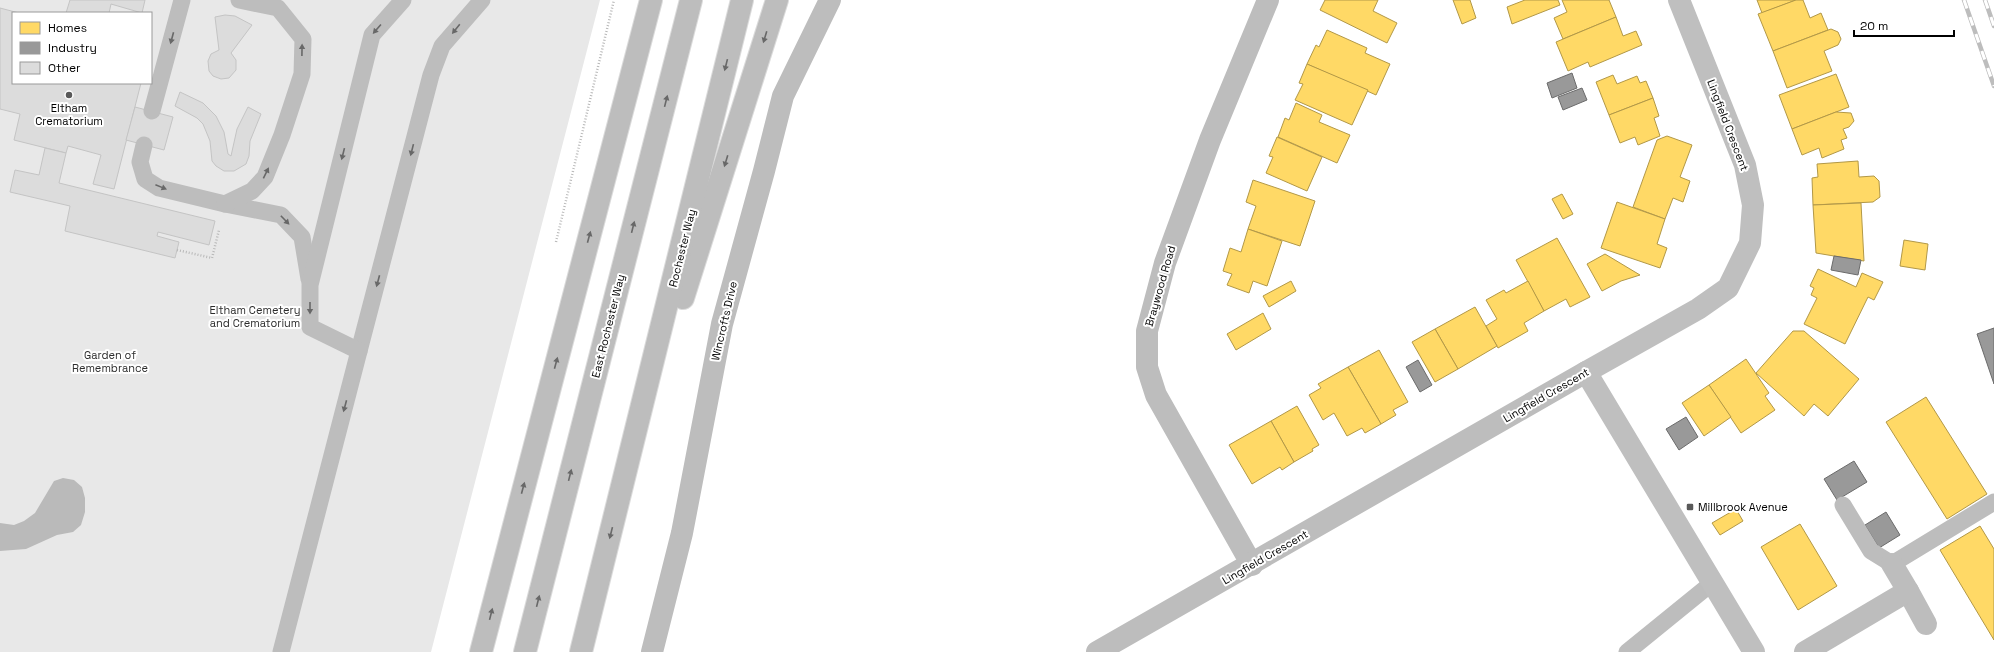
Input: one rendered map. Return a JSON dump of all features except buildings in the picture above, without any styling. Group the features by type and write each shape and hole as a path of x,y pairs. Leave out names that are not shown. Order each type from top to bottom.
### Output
{"main road":[{"path":"481,652 651,0"},
{"name":"East Rochester Way","path":"525,652 691,0"},
{"name":"Rochester Way","path":"621,496 742,0"},
{"path":"581,652 621,496 777,0"},
{"name":"Wincrofts Drive","path":"652,652 682,533 722,324 783,96 830,0"},
{"name":"Braywood Road","path":"1252,565 1156,395 1146,366 1147,332 1165,263 1207,148 1268,0"},
{"name":"Lingfield Crescent","path":"1097,652 1252,565 1586,372"},
{"path":"1892,564 1926,624"},
{"path":"1805,652 1908,591"}],"street":[{"name":"Lingfield Crescent","path":"1586,372 1698,309 1728,288 1750,243 1753,205 1745,164 1680,0"},
{"path":"1586,372 1754,652"}],"lane":[{"path":"152,112 182,0"},
{"path":"225,204 252,191 265,177 282,136 302,74 303,40 282,4 239,0"},
{"path":"310,285 372,35 403,0"},
{"path":"281,652 432,75 442,46 482,0"},
{"path":"144,145 140,162 145,179 160,188 225,204 281,215 302,237 310,285 310,327 360,351"},
{"path":"1843,505 1871,551 1892,564 1994,502"},
{"path":"1627,652 1712,583"}],"path":[{"path":"177,250 212,258 225,204"}],"green space":[{"name":"Eltham Cemetery and Crematorium","path":"0,0 600,0 431,652 0,652"}],"shaded area":[{"path":"63,478 74,480 82,487 85,498 85,512 81,525 73,532 57,535 26,549 0,551 0,523 14,525 24,521 35,513 54,481"}],"railway":[{"path":"1964,0 1994,86"},
{"path":"1985,0 1994,26"}],"place":[{"name":"Eltham Crematorium","path":"69,95"},
{"name":"Millbrook Avenue","path":"1690,507"}],"park label":[{"name":"Garden of Remembrance","path":"110,361"}]}
